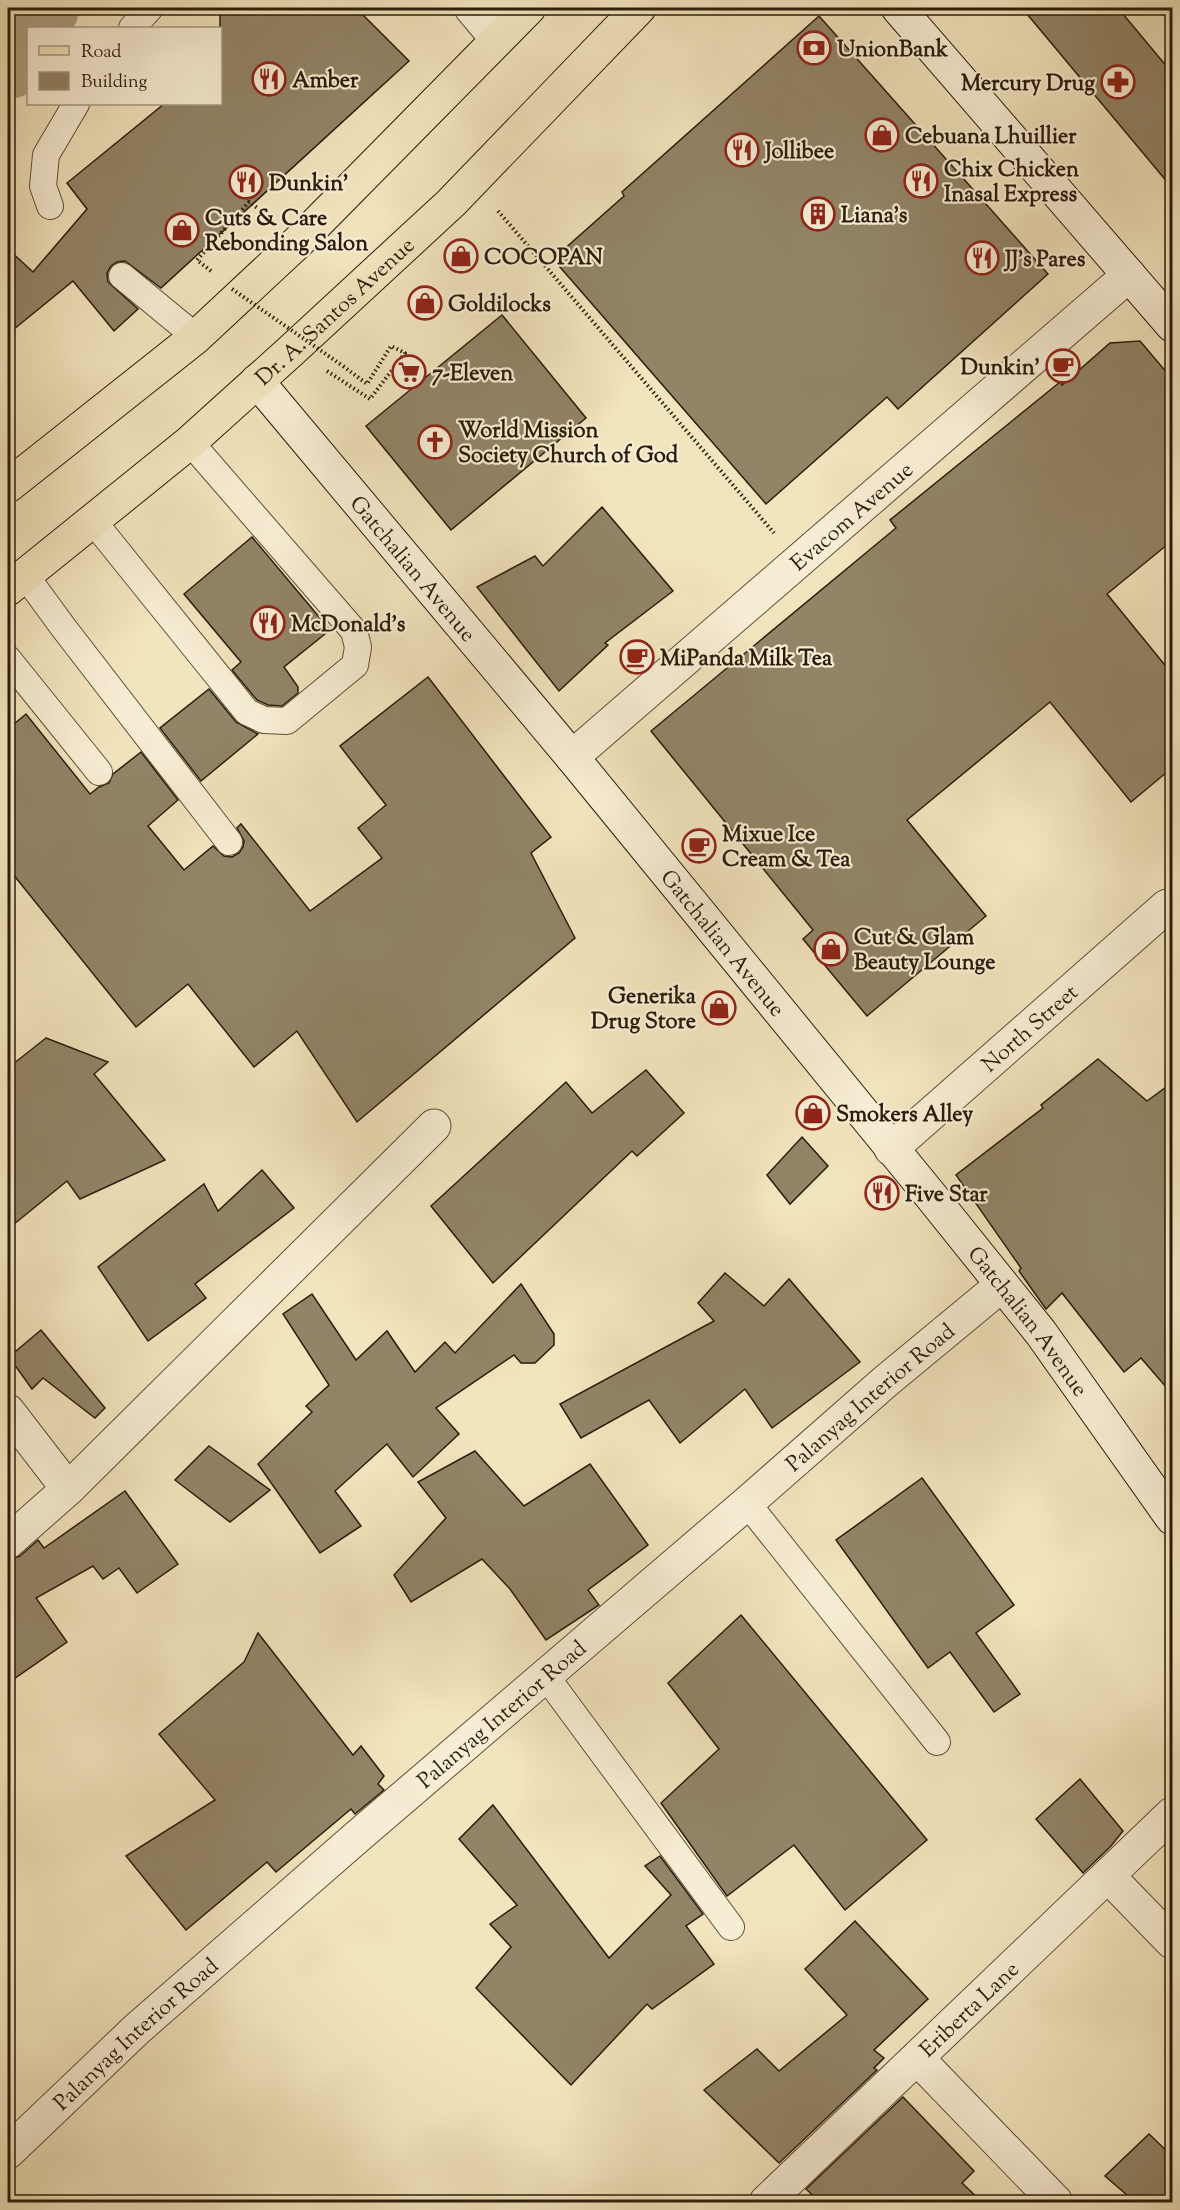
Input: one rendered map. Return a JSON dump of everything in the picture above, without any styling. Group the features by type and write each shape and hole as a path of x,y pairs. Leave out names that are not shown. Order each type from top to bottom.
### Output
{"main road":[{"path":"8,486 196,338 300,240 529,8"},
{"name":"Dr. A. Santos Avenue","path":"16,582 190,442 293,350 452,203 639,8"}],"street":[{"path":"471,8 497,39"},
{"path":"898,8 1173,325"},
{"name":"Evacom Avenue","path":"572,757 1129,275"},
{"name":"Gatchalian Avenue","path":"257,381 572,757 1041,1333 1173,1518"},
{"name":"North Street","path":"891,1149 1167,906"},
{"path":"8,1542 68,1489 434,1126"},
{"name":"Palanyag Interior Road","path":"8,2152 137,2029 357,1837 886,1381 1002,1285"},
{"path":"8,1411 68,1489"},
{"name":"Eriberta Lane","path":"766,2202 1173,1814"},
{"path":"1108,1876 1173,1942"},
{"path":"916,2058 1056,2202"}],"lane":[{"path":"133,27 150,8"},
{"path":"50,206 43,186 46,155 75,105"},
{"path":"122,276 196,338"},
{"path":"93,521 247,712 264,720 286,721 330,686 355,664 358,647 354,631 190,442"},
{"path":"16,582 63,627 229,842"},
{"path":"8,659 99,772"},
{"path":"747,1503 937,1742"},
{"path":"545,1675 730,1927"}],"path":[{"path":"472,181 797,560"},
{"path":"197,260 249,202"},
{"path":"232,289 367,384 391,346 405,353 370,399 293,350"}],"building":[{"path":"220,8 356,8 409,61 161,288 125,261 111,266 107,273 108,282 138,309 114,331 73,281 8,334 8,249 33,272 87,209 67,183 163,105 222,105 222,27 220,27"},
{"path":"1022,8 1118,8 1173,74 1173,189"},
{"name":"Liana's","path":"819,16 1048,274 898,409 887,397 766,504 553,259 624,196 622,192"},
{"path":"502,315 586,418 451,530 366,426"},
{"path":"1140,341 1173,380 1173,540 1107,594 1173,675 1173,767 1131,802 1050,702 907,820 986,916 867,1016 803,939 813,930 651,731 896,528 890,520 1060,382 1062,385 1110,343"},
{"path":"602,507 673,591 605,643 608,645 559,691 477,587 535,556 543,566"},
{"path":"252,537 330,630 284,667 298,687 298,693 282,706 268,705 257,700 232,670 241,662 184,594"},
{"path":"428,677 551,837 531,853 575,938 357,1122 297,1031 254,1067 188,984 136,1027 8,868 8,729 26,714 90,794 109,783 113,774 141,752 178,800 148,826 184,870 213,846 224,856 232,857 239,853 244,841 237,828 241,824 310,911 382,858 358,828 386,805 340,746"},
{"path":"209,689 236,722 258,734 201,781 160,728"},
{"path":"46,1038 108,1062 94,1074 165,1160 80,1199 67,1181 8,1229 8,1068"},
{"path":"1098,1059 1147,1101 1173,1082 1173,1395 1141,1358 1124,1372 1062,1293 1046,1309 1019,1271 1021,1268 956,1175 1043,1108 1041,1105"},
{"path":"646,1070 684,1113 637,1156 632,1151 493,1283 431,1206 566,1082 592,1113"},
{"path":"802,1137 828,1166 790,1204 767,1175"},
{"path":"262,1170 294,1208 195,1284 206,1298 148,1341 98,1267 204,1184 218,1211"},
{"path":"725,1273 764,1306 789,1279 860,1362 772,1428 745,1389 680,1443 649,1400 581,1438 560,1404 714,1321 698,1303"},
{"path":"521,1284 554,1334 554,1345 535,1363 521,1363 514,1355 436,1408 459,1434 413,1477 387,1444 335,1491 361,1526 320,1553 258,1464 312,1412 306,1406 329,1385 283,1314 312,1294 356,1360 387,1331 415,1372 445,1342 455,1353"},
{"path":"41,1330 105,1408 95,1418 43,1378 32,1389 9,1357"},
{"path":"209,1446 270,1490 230,1522 175,1480"},
{"path":"475,1451 524,1506 590,1464 648,1545 588,1590 599,1605 546,1640 510,1589 482,1559 411,1602 394,1575 446,1518 418,1482"},
{"path":"922,1478 1014,1605 976,1633 1020,1694 994,1712 950,1652 928,1668 836,1540"},
{"path":"125,1491 178,1564 137,1593 119,1568 103,1579 93,1566 36,1598 67,1642 8,1683 8,1560 20,1556 38,1540 44,1548"},
{"path":"741,1615 927,1840 845,1910 794,1845 727,1896 661,1803 719,1749 668,1683"},
{"path":"258,1633 353,1755 361,1746 384,1776 378,1784 384,1790 355,1814 351,1809 276,1872 267,1862 186,1930 126,1856 215,1800 159,1734 244,1662"},
{"path":"1080,1779 1123,1831 1083,1873 1036,1819"},
{"path":"493,1805 609,1958 671,1895 645,1866 660,1856 703,1914 686,1926 714,1964 652,2009 647,2004 571,2085 476,1988 511,1947 490,1924 517,1905 459,1839"},
{"path":"855,1921 928,1999 874,2050 884,2058 874,2068 877,2070 779,2163 704,2090 757,2049 779,2071 847,2015 805,1969"},
{"path":"903,2097 974,2171 962,2183 982,2202 820,2202 806,2189"},
{"path":"1149,2134 1173,2157 1173,2202 1135,2202 1105,2176"}],"waterway":[{"path":"29,27 41,8"},
{"path":"8,61 27,30"}],"place":[{"name":"UnionBank","path":"814,48"},
{"name":"Amber","path":"269,79"},
{"name":"Mercury Drug","path":"1118,82"},
{"name":"Cebuana Lhuillier","path":"882,135"},
{"name":"Jollibee","path":"742,150"},
{"name":"Chix Chicken Inasal Express","path":"921,181"},
{"name":"Dunkin'","path":"246,182"},
{"name":"Liana's","path":"818,214"},
{"name":"Cuts & Care Rebonding Salon","path":"182,230"},
{"name":"COCOPAN","path":"461,256"},
{"name":"JJ's Pares","path":"982,258"},
{"name":"Goldilocks","path":"425,303"},
{"name":"Dunkin’","path":"1063,366"},
{"name":"7-Eleven","path":"409,372"},
{"name":"World Mission Society Church of God","path":"435,442"},
{"name":"McDonald's","path":"268,623"},
{"name":"MiPanda Milk Tea","path":"637,657"},
{"name":"Mixue Ice Cream & Tea","path":"699,846"},
{"name":"Cut & Glam Beauty Lounge","path":"831,949"},
{"name":"Generika Drug Store","path":"719,1008"},
{"name":"Smokers Alley","path":"813,1113"},
{"name":"Five Star","path":"882,1193"}]}
